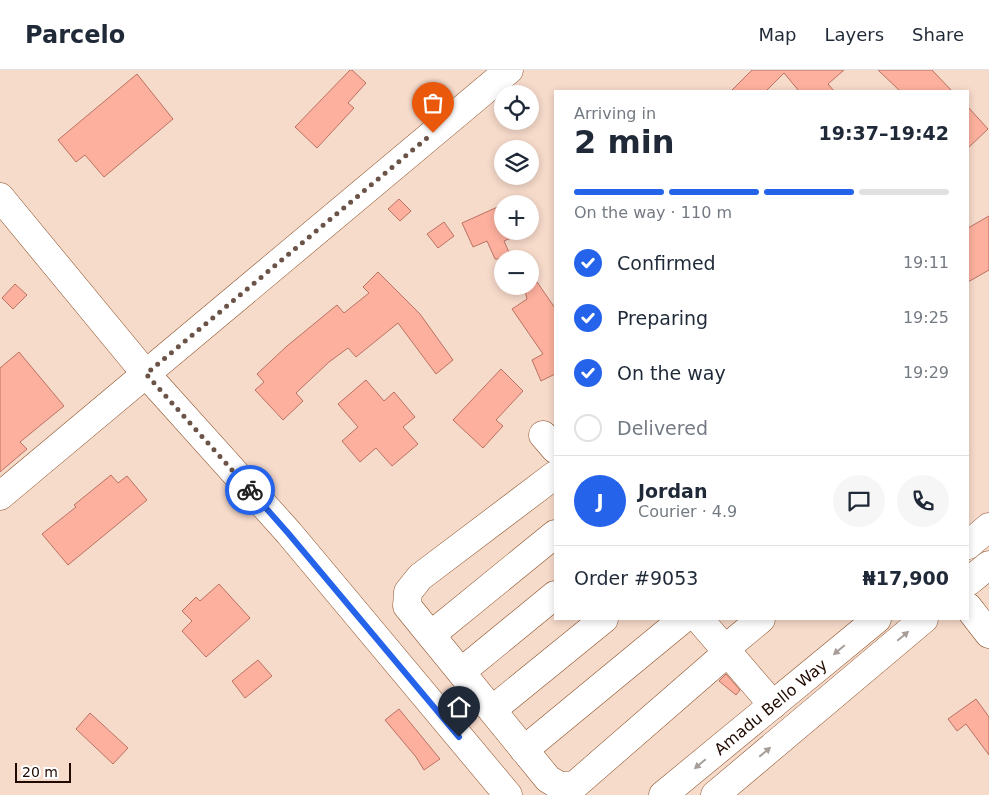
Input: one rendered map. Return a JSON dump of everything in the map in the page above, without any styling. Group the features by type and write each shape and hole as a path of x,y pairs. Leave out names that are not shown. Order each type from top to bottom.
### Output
{"street":[{"path":"0,496 509,70"},
{"path":"0,197 146,374 288,533 508,795"},
{"path":"554,476 420,577 408,592 407,606 548,780 560,786 575,785 760,620"},
{"path":"969,543 989,527"},
{"path":"430,635 554,535"},
{"path":"461,672 554,596"},
{"path":"969,607 989,634"},
{"path":"492,710 603,620"},
{"path":"524,750 682,620"},
{"path":"700,620 772,705"},
{"name":"Amadu Bello Way","path":"663,795 876,620"},
{"name":"Amadu Bello Way","path":"714,795 923,620"}],"building":[{"path":"350,70 366,83 348,103 354,108 317,148 295,127"},
{"path":"752,70 844,70 828,84 833,90 798,90 784,73 767,90 732,90"},
{"path":"878,70 932,70 951,90 899,90"},
{"path":"137,74 173,119 104,177 85,155 76,162 58,140"},
{"path":"969,108 988,129 969,147"},
{"path":"399,199 411,211 400,221 388,209"},
{"path":"494,209 494,240 506,240 504,241 508,250 494,250 494,257 487,241 473,247 462,223"},
{"path":"989,216 989,270 969,281 969,227"},
{"path":"444,222 454,236 438,248 427,234"},
{"path":"378,272 420,314 453,360 436,374 398,323 356,357 348,348 329,362 296,393 303,401 283,420 255,390 264,382 257,374 287,346 337,305 344,313 369,293 363,287"},
{"path":"15,284 27,295 13,309 2,298"},
{"path":"539,285 554,307 554,374 541,381 532,360 543,354 512,309 527,299 526,295 539,295"},
{"path":"19,352 64,406 20,442 27,449 0,472 0,368"},
{"path":"501,369 523,391 496,420 503,426 483,448 453,420"},
{"path":"366,380 384,401 394,392 415,417 403,427 418,444 392,466 376,448 360,462 342,441 358,427 338,404"},
{"path":"111,475 118,483 127,476 147,500 68,565 42,534 76,507 74,505"},
{"path":"219,584 250,618 206,657 182,631 192,621 182,611 196,597 200,601"},
{"path":"258,660 272,676 245,698 232,681"},
{"path":"726,674 740,690 736,695 719,681"},
{"path":"976,699 989,717 989,755 966,724 957,731 948,719"},
{"path":"399,709 440,759 424,770 416,757 385,720"},
{"path":"90,713 128,748 113,764 76,729"}],"way so far":[{"path":"250,490 146,374 433,133"}],"route":[{"path":"250,490 459,737"}]}
